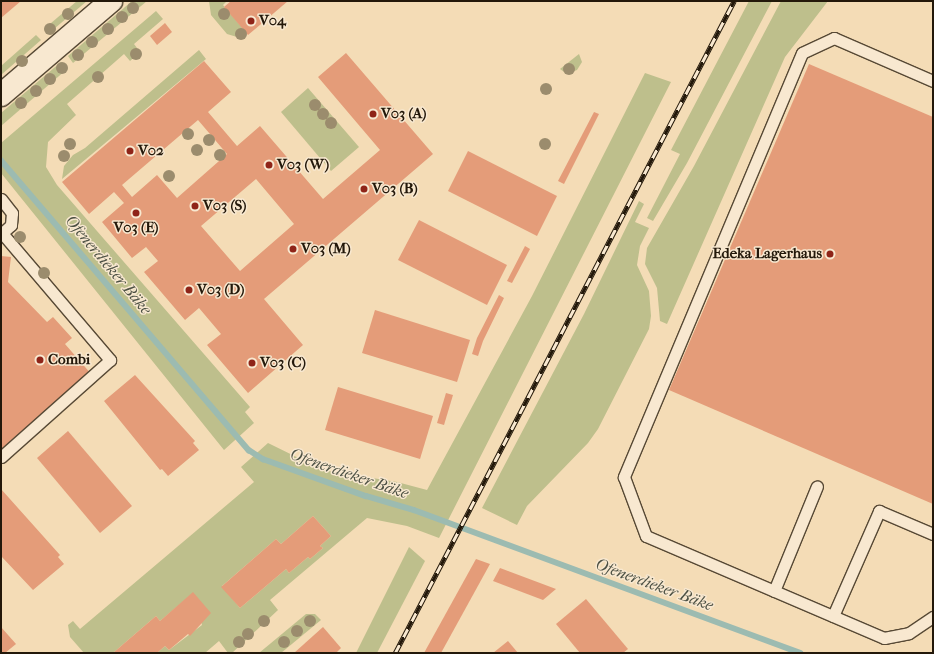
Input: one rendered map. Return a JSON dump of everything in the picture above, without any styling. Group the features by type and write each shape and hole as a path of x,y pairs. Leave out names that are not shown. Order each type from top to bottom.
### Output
{"street":[{"path":"1,95 111,1"}],"lane":[{"path":"933,81 834,38 802,53 624,477 646,536 884,638 909,634 933,617"},
{"path":"1,199 12,213 11,225 2,233 110,360 1,457"},
{"path":"774,591 817,486"},
{"path":"833,616 879,512 933,534"}],"green space":[{"path":"77,1 87,1 48,34 44,29"},
{"path":"132,1 147,1 73,63 68,56"},
{"path":"209,1 227,1 223,5 245,31 237,37 227,34 211,15"},
{"path":"749,1 772,1 687,163 653,221 647,218 680,154 671,150"},
{"path":"781,1 828,1 785,57 667,324 660,321 657,288 645,264 647,248 694,166"},
{"path":"156,11 163,19 134,44 140,52 130,61 124,54 67,104 76,115 48,142 46,167 57,185 250,407 245,412 254,423 224,450 1,173 1,143"},
{"path":"36,35 41,40 1,75 1,66"},
{"path":"199,50 206,59 62,179 64,166 73,155 85,148"},
{"path":"579,54 582,62 577,70 567,74 560,69"},
{"path":"61,62 66,70 1,126 1,113"},
{"path":"645,73 671,82 439,538 407,526 367,518 270,600 278,610 232,653 228,653 219,641 205,653 157,653 165,646 169,650 202,625 193,593 160,621 156,616 113,653 84,653 70,637 68,625 73,621 80,629 254,482 241,467 268,443 323,470 397,482 427,490 532,296","holes":["313,516 331,536 320,546 323,548 310,559 308,557 289,573 286,569 240,608 222,586 276,539 281,544"]},
{"path":"308,88 359,147 331,171 281,112"},
{"path":"639,201 644,204 635,222 649,228 640,246 637,265 649,291 651,316 649,329 598,429 588,443 527,506 517,525 482,508 584,314"},
{"path":"409,547 425,561 377,653 356,653"},
{"path":"306,614 315,614 321,620 281,653 259,653"}],"building":[{"path":"1,1 21,1 1,18"},
{"name":"V04","path":"231,1 288,1 248,35 224,7"},
{"path":"165,23 172,32 157,45 150,36"},
{"path":"346,53 433,154 264,299 303,345 248,393 207,345 221,334 199,308 185,320 144,272 158,261 146,247 132,258 102,222 124,203 114,192 89,214 62,182 204,61 231,92 208,112 237,146 260,126 323,199 380,150 318,77","holes":["198,120 227,154 177,198 157,175 132,197 122,185","256,179 294,224 240,271 201,226"]},
{"name":"Edeka Lagerhaus","path":"809,64 933,117 933,504 669,390"},
{"path":"594,112 599,114 564,184 558,181"},
{"path":"468,151 557,196 537,236 448,191"},
{"path":"419,220 507,265 487,305 398,260"},
{"path":"525,246 530,249 512,283 507,281"},
{"name":"Combi","path":"1,256 11,257 8,282 47,322 53,317 72,338 65,344 92,375 1,453"},
{"path":"499,295 504,298 483,341 478,356 472,354 477,338"},
{"path":"375,310 470,340 457,382 362,353"},
{"path":"135,375 195,441 193,443 199,450 168,476 162,469 160,470 104,401"},
{"path":"338,387 433,416 420,459 325,430"},
{"path":"446,393 453,395 444,425 437,423"},
{"path":"68,431 132,506 100,533 37,458"},
{"path":"1,489 60,555 58,557 64,564 33,590 1,556"},
{"path":"313,516 331,536 320,546 323,548 310,559 308,557 289,573 286,569 240,608 221,587 276,539 281,544"},
{"path":"476,559 490,564 441,653 424,653"},
{"path":"500,568 556,589 543,600 493,581"},
{"path":"193,592 211,613 190,636 188,634 169,650 165,646 157,653 113,653 156,616 160,621"},
{"path":"586,599 628,649 623,653 580,653 556,624"},
{"path":"1,627 16,644 5,653 1,653"},
{"path":"323,627 341,648 336,653 294,653"},
{"path":"508,641 518,653 493,653"}],"waterway":[{"name":"Ofenerdieker Bäke","path":"1,160 249,450 263,459 366,496 414,510 800,653"}],"railway":[{"path":"395,653 734,1"}],"place":[{"name":"V04","path":"251,21"},
{"name":"V03 (A)","path":"373,114"},
{"name":"V02","path":"130,151"},
{"name":"V03 (W)","path":"269,165"},
{"name":"V03 (B)","path":"364,189"},
{"name":"V03 (S)","path":"195,206"},
{"name":"V03 (E)","path":"136,213"},
{"name":"V03 (M)","path":"293,249"},
{"name":"Edeka Lagerhaus","path":"830,254"},
{"name":"V03 (D)","path":"189,290"},
{"name":"Combi","path":"40,360"},
{"name":"V03 (C)","path":"252,363"}]}
